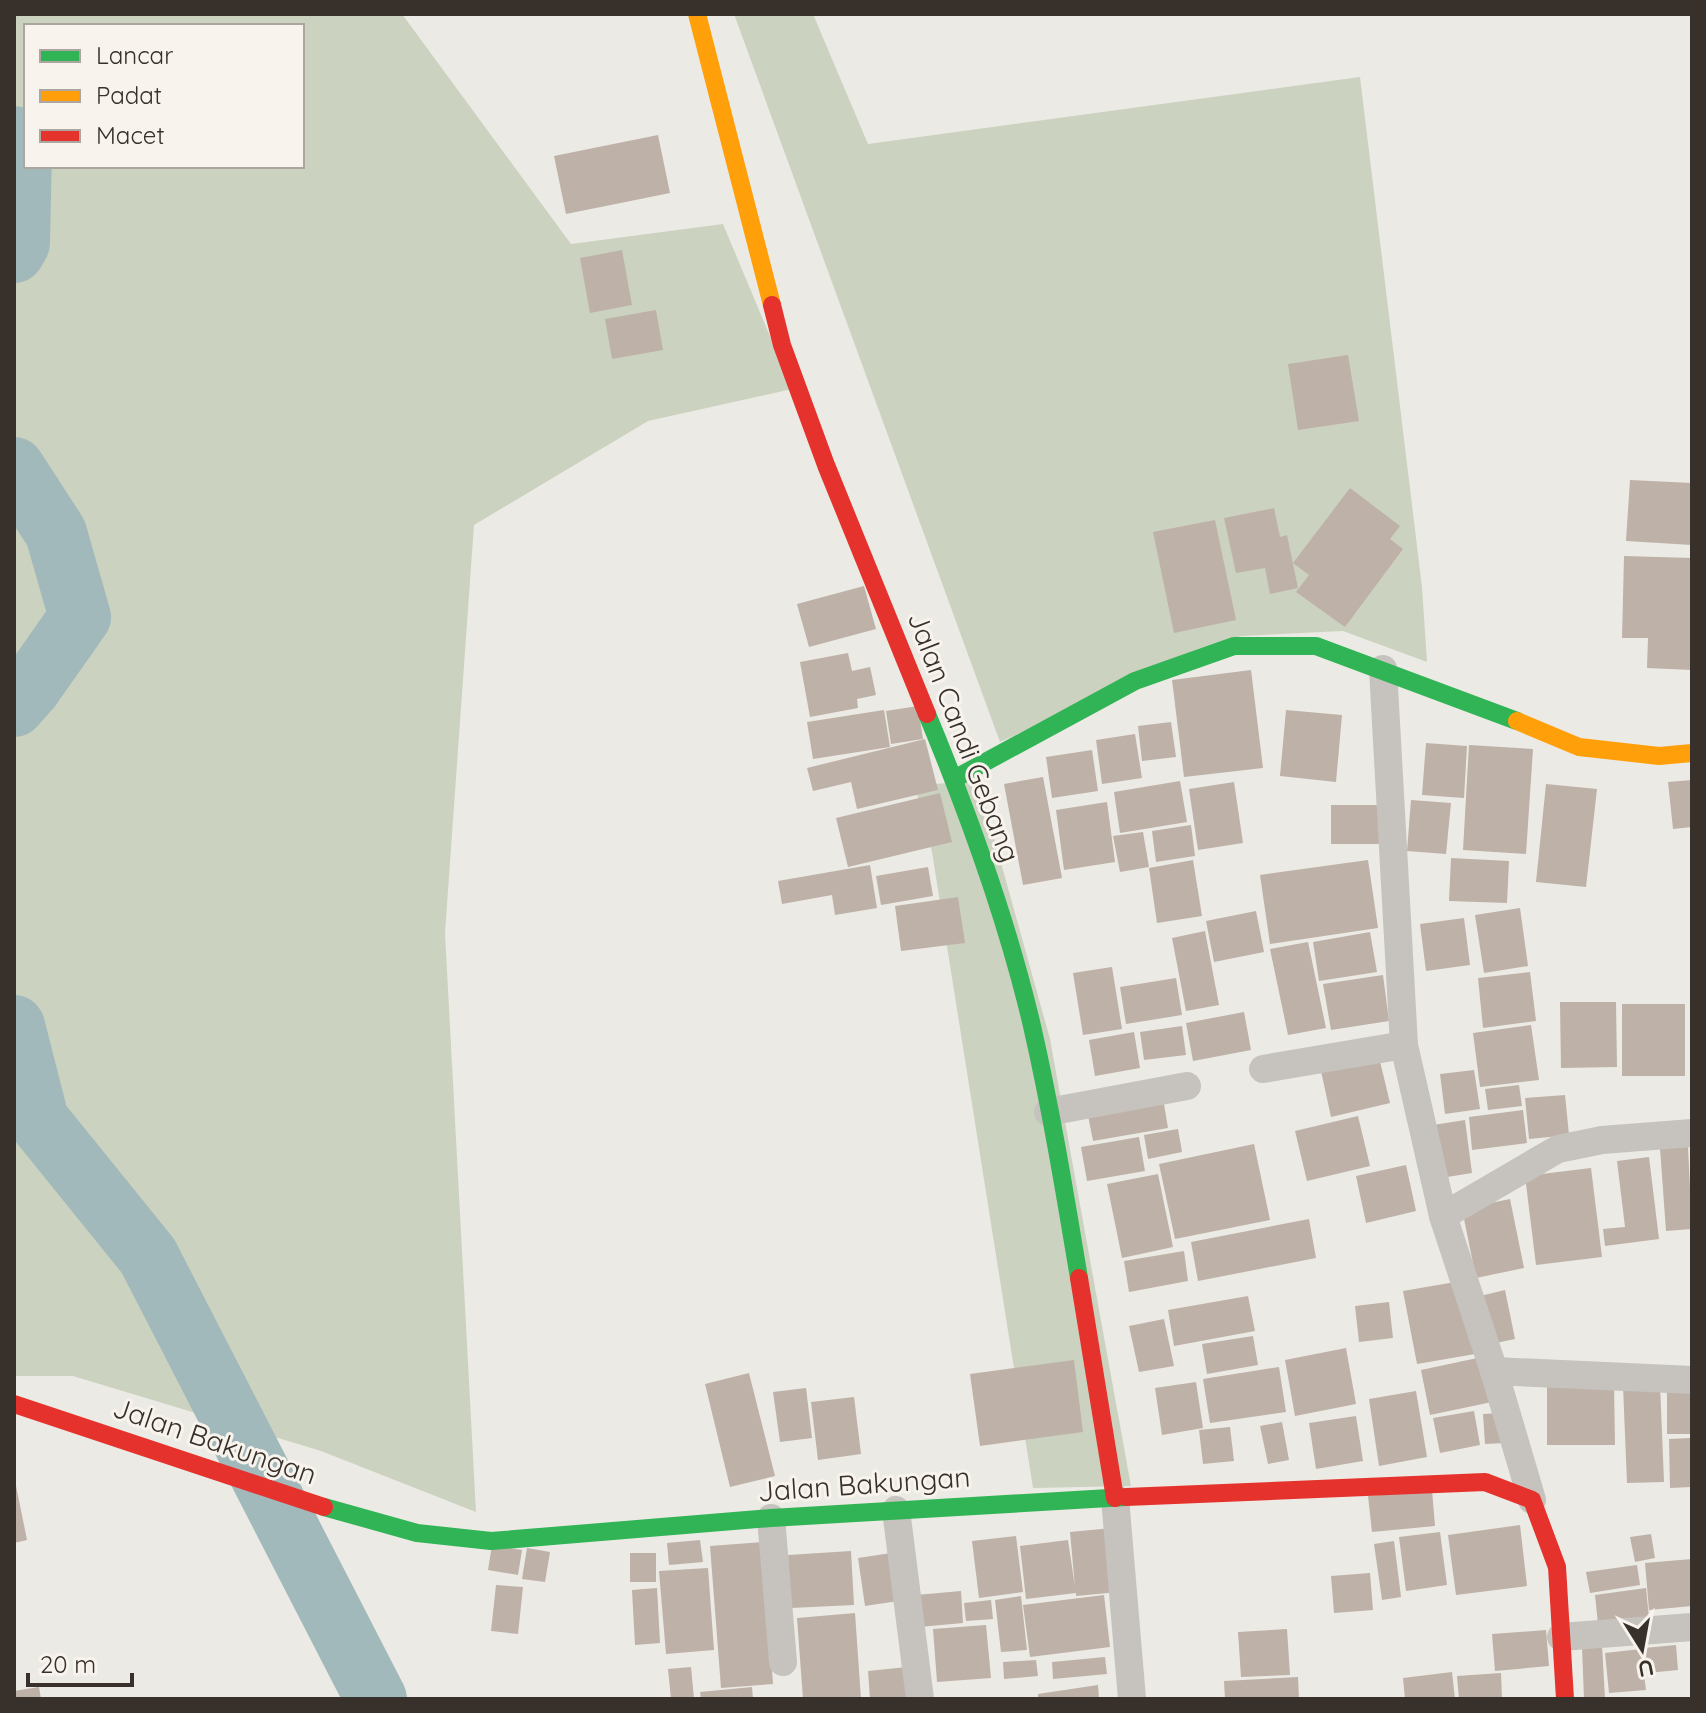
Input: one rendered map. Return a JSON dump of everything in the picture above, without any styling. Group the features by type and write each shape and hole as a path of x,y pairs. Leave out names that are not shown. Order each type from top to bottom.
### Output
{"main road":[{"name":"Jalan Candi Gebang","path":"697,14 782,345 826,465 954,779 1002,917 1032,1026 1066,1202 1115,1498"},
{"path":"954,779 1135,681 1234,646 1316,646 1383,669 1579,747 1659,756 1692,753"},
{"name":"Jalan Bakungan","path":"14,1404 320,1506 417,1533 491,1541 896,1510 1485,1482 1532,1500"},
{"path":"1532,1500 1557,1567 1565,1699"}],"street":[{"path":"1383,669 1404,1045 1443,1216 1532,1500"},
{"path":"1263,1069 1404,1045"},
{"path":"1048,1112 1187,1086"},
{"path":"1443,1216 1558,1149 1602,1140 1692,1133"},
{"path":"1494,1371 1692,1380"},
{"path":"1115,1498 1132,1699"},
{"path":"896,1510 920,1699"},
{"path":"771,1518 783,1662"},
{"path":"1561,1637 1692,1627"}],"green space":[{"path":"14,14 402,14 571,244 723,224 792,389 648,421 474,525 445,933 476,1512 321,1451 73,1376 14,1376"},
{"path":"734,14 813,14 868,144 1360,77 1422,587 1427,662 1343,631 1241,636 1000,742"},
{"path":"978,780 1050,1039 1131,1486 1033,1488 932,852 915,786"}],"building":[{"path":"658,135 670,193 566,214 554,156"},
{"path":"622,250 632,305 590,313 580,258"},
{"path":"656,310 663,350 612,359 605,319"},
{"path":"1348,355 1359,421 1298,430 1288,364"},
{"path":"1630,480 1692,483 1692,545 1626,541"},
{"path":"1350,488 1400,526 1390,539 1403,549 1345,627 1296,592 1309,575 1293,563"},
{"path":"1274,508 1280,537 1287,535 1298,588 1270,594 1265,568 1236,573 1224,518"},
{"path":"1215,520 1236,620 1174,633 1153,532"},
{"path":"1624,556 1692,558 1692,670 1647,668 1648,638 1622,638"},
{"path":"864,586 876,629 809,647 797,604"},
{"path":"848,653 852,671 870,667 876,695 857,699 858,708 810,717 800,662"},
{"path":"1251,670 1263,768 1184,777 1172,680"},
{"path":"918,706 923,739 891,744 886,711"},
{"path":"884,710 890,747 813,759 807,722"},
{"path":"1286,710 1342,715 1336,782 1280,776"},
{"path":"1171,722 1176,757 1142,761 1138,726"},
{"path":"1135,734 1142,778 1102,784 1096,740"},
{"path":"925,739 938,790 857,809 851,782 813,791 807,768"},
{"path":"1426,743 1467,746 1464,798 1422,795"},
{"path":"1469,745 1533,749 1526,854 1463,850"},
{"path":"1092,750 1098,791 1052,798 1046,757"},
{"path":"1043,777 1062,878 1023,885 1004,784"},
{"path":"1692,780 1692,827 1673,829 1668,782"},
{"path":"1180,781 1187,822 1120,833 1114,792"},
{"path":"1234,782 1243,843 1198,850 1189,789"},
{"path":"1546,784 1597,789 1586,887 1536,882"},
{"path":"940,793 952,842 848,867 836,818"},
{"path":"1411,800 1451,803 1446,854 1407,851"},
{"path":"1107,802 1115,862 1064,870 1056,810"},
{"path":"1331,805 1381,805 1381,844 1331,844"},
{"path":"1191,825 1195,856 1156,862 1152,831"},
{"path":"1143,832 1149,867 1120,872 1113,836"},
{"path":"1451,858 1509,861 1507,903 1449,901"},
{"path":"1193,860 1202,916 1157,923 1149,868"},
{"path":"1368,860 1378,928 1270,944 1260,875"},
{"path":"870,865 877,908 835,915 832,895 782,904 778,881"},
{"path":"928,867 933,896 881,905 876,876"},
{"path":"958,897 965,943 901,951 895,906"},
{"path":"1520,908 1528,966 1484,973 1475,915"},
{"path":"1256,911 1264,952 1214,962 1206,921"},
{"path":"1464,918 1470,965 1426,971 1420,924"},
{"path":"1205,931 1219,1005 1186,1011 1172,938"},
{"path":"1370,932 1377,972 1319,981 1313,942"},
{"path":"1308,942 1326,1028 1288,1035 1270,949"},
{"path":"1112,967 1122,1029 1083,1035 1073,973"},
{"path":"1530,972 1536,1021 1483,1028 1478,978"},
{"path":"1383,975 1389,1021 1331,1030 1323,984"},
{"path":"1176,978 1182,1015 1126,1024 1120,987"},
{"path":"1560,1002 1616,1002 1617,1067 1561,1068"},
{"path":"1622,1004 1685,1004 1685,1076 1622,1076"},
{"path":"1244,1012 1251,1050 1193,1061 1186,1023"},
{"path":"1531,1025 1539,1080 1480,1087 1473,1033"},
{"path":"1182,1026 1186,1055 1144,1060 1140,1032"},
{"path":"1134,1032 1140,1068 1095,1076 1089,1040"},
{"path":"1379,1057 1390,1103 1331,1117 1321,1071"},
{"path":"1474,1070 1480,1109 1445,1114 1440,1074"},
{"path":"1519,1085 1522,1106 1488,1110 1485,1089"},
{"path":"1162,1092 1168,1128 1093,1141 1086,1105"},
{"path":"1565,1095 1569,1135 1529,1139 1525,1098"},
{"path":"1523,1110 1527,1143 1472,1150 1469,1117"},
{"path":"1358,1116 1370,1166 1307,1181 1295,1131"},
{"path":"1465,1120 1472,1173 1441,1178 1433,1125"},
{"path":"1178,1129 1182,1152 1148,1159 1144,1135"},
{"path":"1139,1137 1145,1171 1087,1181 1081,1147"},
{"path":"1254,1144 1270,1220 1175,1239 1159,1164"},
{"path":"1688,1147 1692,1229 1666,1231 1660,1148"},
{"path":"1649,1157 1659,1239 1605,1246 1603,1229 1625,1227 1617,1161"},
{"path":"1406,1165 1416,1211 1366,1223 1356,1176"},
{"path":"1591,1168 1602,1257 1536,1265 1525,1176"},
{"path":"1158,1174 1173,1247 1122,1258 1107,1184"},
{"path":"1510,1199 1524,1268 1476,1278 1462,1209"},
{"path":"1309,1219 1316,1258 1198,1281 1191,1242"},
{"path":"1184,1251 1188,1281 1129,1292 1124,1261"},
{"path":"1461,1281 1475,1354 1417,1364 1403,1291"},
{"path":"1505,1290 1515,1339 1486,1345 1476,1297"},
{"path":"1248,1296 1255,1331 1174,1346 1168,1310"},
{"path":"1389,1302 1393,1338 1359,1342 1355,1306"},
{"path":"1164,1319 1174,1366 1139,1372 1129,1326"},
{"path":"1253,1336 1258,1365 1207,1374 1202,1344"},
{"path":"1346,1348 1356,1404 1295,1416 1285,1360"},
{"path":"1482,1357 1492,1402 1430,1415 1421,1370"},
{"path":"1074,1360 1083,1432 980,1446 970,1374"},
{"path":"1279,1367 1286,1412 1210,1423 1203,1379"},
{"path":"749,1373 775,1476 730,1487 705,1384"},
{"path":"1196,1382 1203,1428 1162,1435 1155,1388"},
{"path":"1660,1384 1664,1482 1627,1483 1623,1386"},
{"path":"1547,1386 1614,1386 1615,1445 1547,1445"},
{"path":"806,1388 812,1438 780,1442 773,1392"},
{"path":"1667,1388 1692,1388 1692,1434 1667,1434"},
{"path":"1416,1391 1427,1457 1379,1466 1369,1399"},
{"path":"854,1397 861,1454 818,1460 811,1402"},
{"path":"1474,1411 1480,1445 1440,1453 1433,1418"},
{"path":"1502,1413 1505,1443 1485,1444 1483,1414"},
{"path":"1356,1416 1363,1461 1316,1469 1309,1423"},
{"path":"1282,1422 1289,1460 1268,1464 1260,1426"},
{"path":"1230,1427 1234,1461 1203,1464 1199,1430"},
{"path":"1691,1438 1691,1487 1670,1488 1669,1439"},
{"path":"14,1476 27,1540 14,1543"},
{"path":"1432,1490 1435,1526 1372,1532 1368,1496"},
{"path":"1520,1525 1527,1586 1456,1595 1448,1535"},
{"path":"1112,1528 1119,1592 1026,1599 1020,1546 1068,1540 1075,1587 1070,1532"},
{"path":"1440,1532 1447,1585 1406,1591 1399,1537"},
{"path":"1651,1534 1655,1558 1635,1562 1630,1537"},
{"path":"1016,1536 1023,1592 979,1598 972,1541"},
{"path":"700,1540 703,1562 669,1565 667,1543"},
{"path":"1394,1541 1401,1597 1382,1600 1374,1544"},
{"path":"763,1542 773,1684 721,1688 710,1546"},
{"path":"492,1545 522,1550 518,1575 488,1570"},
{"path":"527,1548 550,1552 545,1582 522,1579"},
{"path":"851,1551 854,1605 791,1608 788,1555"},
{"path":"898,1552 905,1600 865,1606 858,1558"},
{"path":"630,1553 656,1553 656,1582 630,1582"},
{"path":"1692,1559 1692,1606 1649,1610 1645,1563"},
{"path":"1637,1565 1640,1585 1590,1593 1586,1572"},
{"path":"708,1568 714,1650 666,1654 659,1571"},
{"path":"1370,1573 1373,1610 1334,1613 1331,1576"},
{"path":"496,1585 523,1587 518,1634 491,1631"},
{"path":"657,1588 660,1643 635,1645 632,1590"},
{"path":"1646,1588 1649,1618 1598,1624 1595,1595"},
{"path":"961,1591 963,1623 919,1627 916,1595"},
{"path":"1104,1595 1110,1647 1030,1657 1023,1605"},
{"path":"1021,1596 1027,1650 1001,1652 995,1600"},
{"path":"991,1600 993,1619 966,1621 964,1603"},
{"path":"855,1613 861,1699 803,1699 797,1618"},
{"path":"986,1625 991,1678 937,1682 933,1629"},
{"path":"1287,1629 1290,1675 1241,1677 1238,1632"},
{"path":"1546,1630 1549,1666 1495,1671 1492,1634"},
{"path":"1602,1645 1605,1699 1584,1699 1582,1647"},
{"path":"1676,1645 1678,1670 1647,1673 1644,1648"},
{"path":"1641,1649 1646,1690 1609,1693 1605,1653"},
{"path":"1105,1657 1107,1674 1053,1679 1052,1662"},
{"path":"1036,1660 1038,1676 1004,1679 1003,1662"},
{"path":"691,1667 694,1699 671,1699 668,1669"},
{"path":"907,1667 910,1699 870,1699 868,1671"},
{"path":"1452,1672 1455,1699 1405,1699 1403,1678"},
{"path":"1501,1673 1502,1699 1459,1699 1457,1676"},
{"path":"1298,1677 1299,1699 1225,1699 1224,1681"},
{"path":"1098,1685 1099,1699 1038,1699 1038,1694"},
{"path":"39,1687 41,1699 14,1699 14,1691"},
{"path":"752,1687 753,1699 701,1699 700,1692"}],"waterway":[{"path":"14,137 21,147 19,243 14,252"},
{"path":"14,468 56,533 80,617 14,706"},
{"path":"14,1026 38,1120 148,1256 376,1699"}],"traffic: fast":[{"path":"954,779 1135,681 1234,646 1316,646 1517,721"},
{"path":"927,714 986,868 1022,986 1045,1089 1079,1278"},
{"path":"324,1507 417,1533 491,1541 771,1518 1126,1497"}],"traffic: slow":[{"path":"697,14 772,305"},
{"path":"1517,721 1579,747 1659,756 1692,753"}],"traffic: jam":[{"path":"772,305 782,345 826,465 927,714"},
{"path":"1079,1278 1115,1498"},
{"path":"14,1404 324,1507"},
{"path":"1126,1497 1485,1482 1532,1500 1557,1567 1565,1699"}]}
